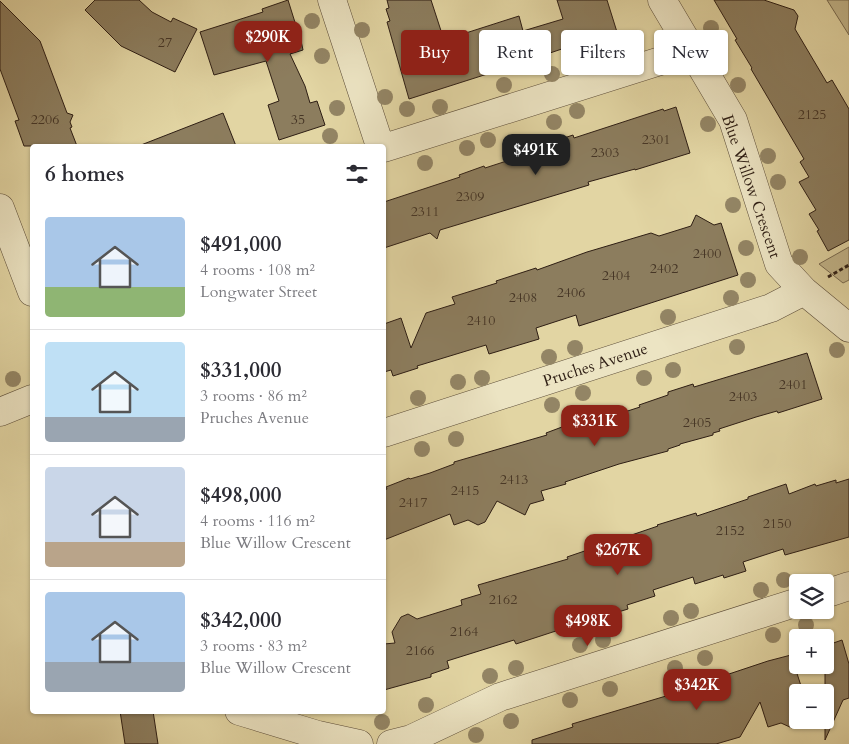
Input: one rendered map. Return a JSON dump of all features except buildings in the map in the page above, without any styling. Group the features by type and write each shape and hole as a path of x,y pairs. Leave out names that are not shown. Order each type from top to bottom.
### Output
{"street":[{"path":"332,0 379,144"},
{"name":"Blue Willow Crescent","path":"662,0 680,30"},
{"path":"386,147 654,63"},
{"name":"Blue Willow Crescent","path":"706,75 732,120 780,264 804,291 849,328"},
{"path":"0,208 30,286"},
{"name":"Pruches Avenue","path":"386,432 771,308 804,291"},
{"path":"0,412 30,400"},
{"path":"834,591 849,586"},
{"path":"391,744 412,739 500,697 789,605"},
{"path":"249,714 318,735 359,744"}],"shaded area":[{"path":"827,0 849,0 849,35"},
{"path":"849,247 849,280 843,283 819,264"}]}
